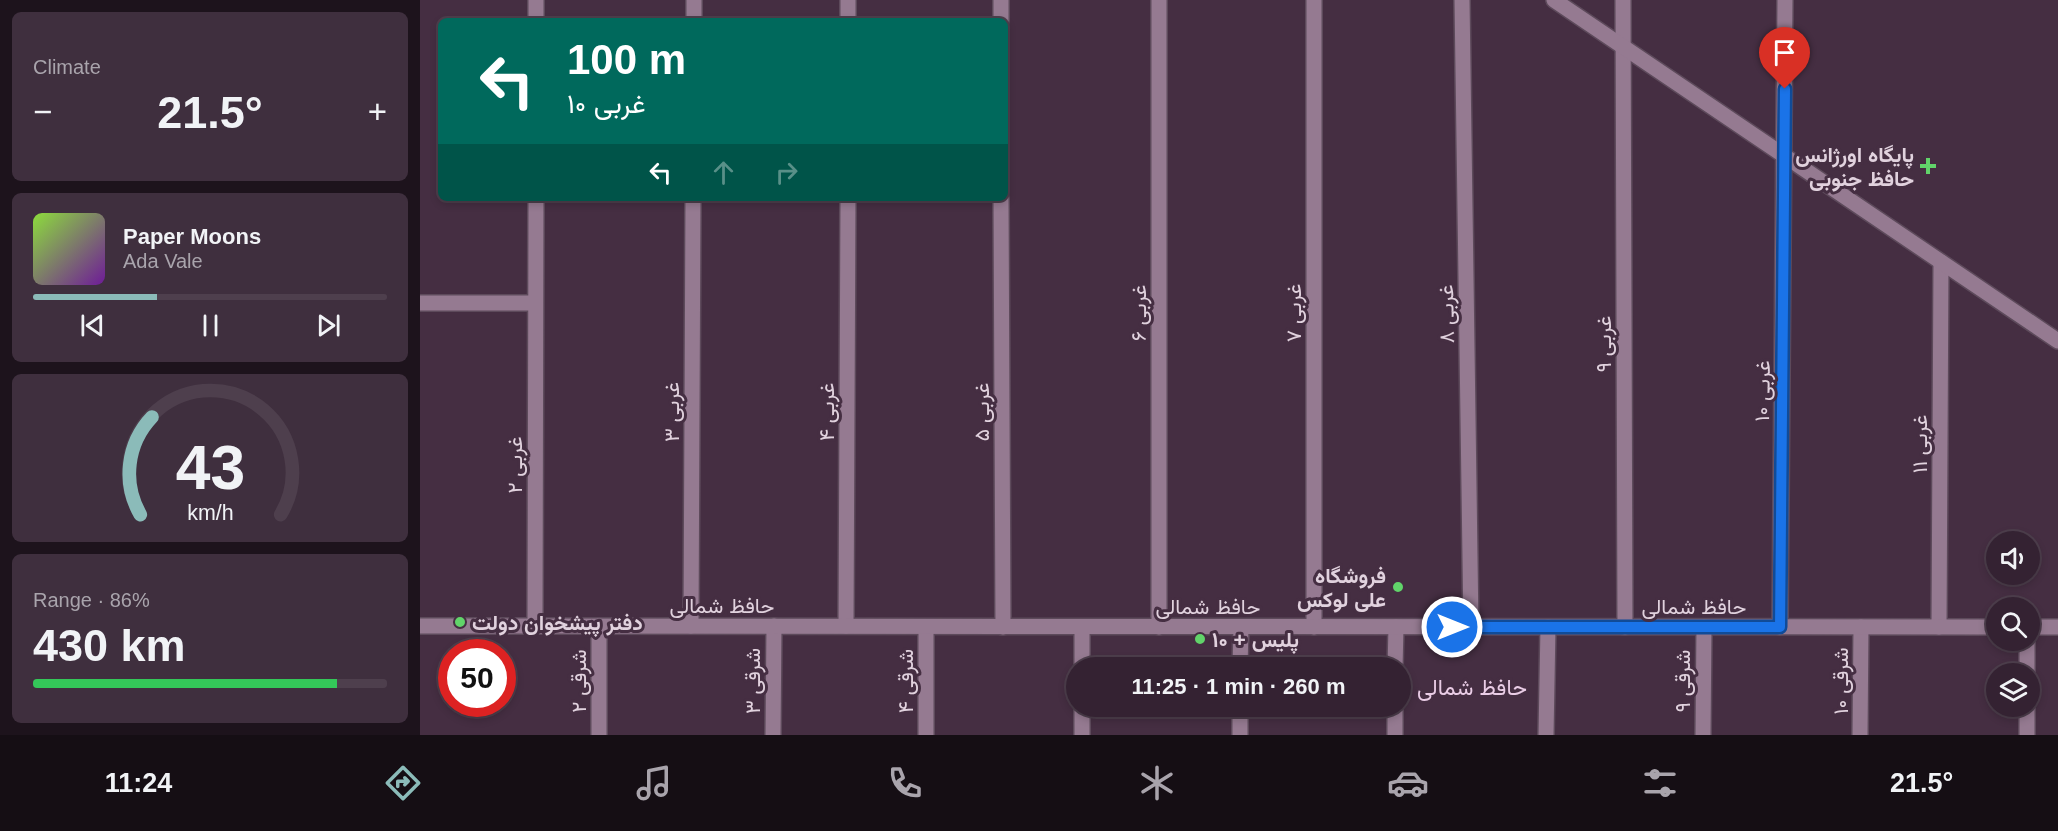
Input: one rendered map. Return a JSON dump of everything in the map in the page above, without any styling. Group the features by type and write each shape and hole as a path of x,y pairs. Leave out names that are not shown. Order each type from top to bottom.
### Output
{"street":[{"path":"536,0 536,18"},
{"path":"694,0 694,18"},
{"path":"848,0 848,18"},
{"path":"1001,0 1001,18"},
{"name":"۶ غربی","path":"1159,0 1159,627"},
{"name":"۷ غربی","path":"1314,0 1314,627"},
{"name":"۸ غربی","path":"1462,0 1471,627"},
{"path":"1554,0 1624,54 1785,155 2058,341"},
{"path":"1623,0 1624,54"},
{"path":"1785,0 1785,155"},
{"name":"۹ غربی","path":"1624,54 1625,627"},
{"name":"۱۰ غربی","path":"1780,627 1785,155"},
{"path":"420,303 536,303 536,201"},
{"name":"۳ غربی","path":"692,626 693,201"},
{"name":"۴ غربی","path":"846,626 848,201"},
{"name":"۵ غربی","path":"1001,201 1003,627"},
{"name":"۱۱ غربی","path":"1940,627 1941,262"},
{"name":"۲ غربی","path":"536,303 536,626"},
{"name":"حافظ شمالی","path":"420,626 1986,627"},
{"name":"۲ شرقی","path":"599,626 599,735"},
{"name":"۳ شرقی","path":"773,735 774,626"},
{"name":"۴ شرقی","path":"926,627 926,735"},
{"path":"1082,627 1082,657"},
{"path":"1240,657 1241,627"},
{"path":"1395,627 1395,657"},
{"path":"1546,735 1548,627"},
{"name":"شرقی ۹","path":"1703,735 1704,627"},
{"name":"شرقی ۱۰","path":"1860,735 1861,627"},
{"path":"2040,627 2058,627"},
{"path":"1082,717 1082,735"},
{"path":"1240,717 1240,735"},
{"path":"1395,717 1395,735"},
{"path":"2027,717 2027,735"}],"place":[{"name":"پایگاه اورژانس حافظ جنوبی","path":"1928,166"},
{"name":"فروشگاه علی لوکس","path":"1398,587"},
{"name":"دفتر پیشخوان دولت","path":"460,622"},
{"name":"پلیس + ۱۰","path":"1200,639"}],"district":[{"name":"حافظ شمالی","path":"1472,687"}],"route":[{"path":"1452,627 1780,627 1785,89"}]}
